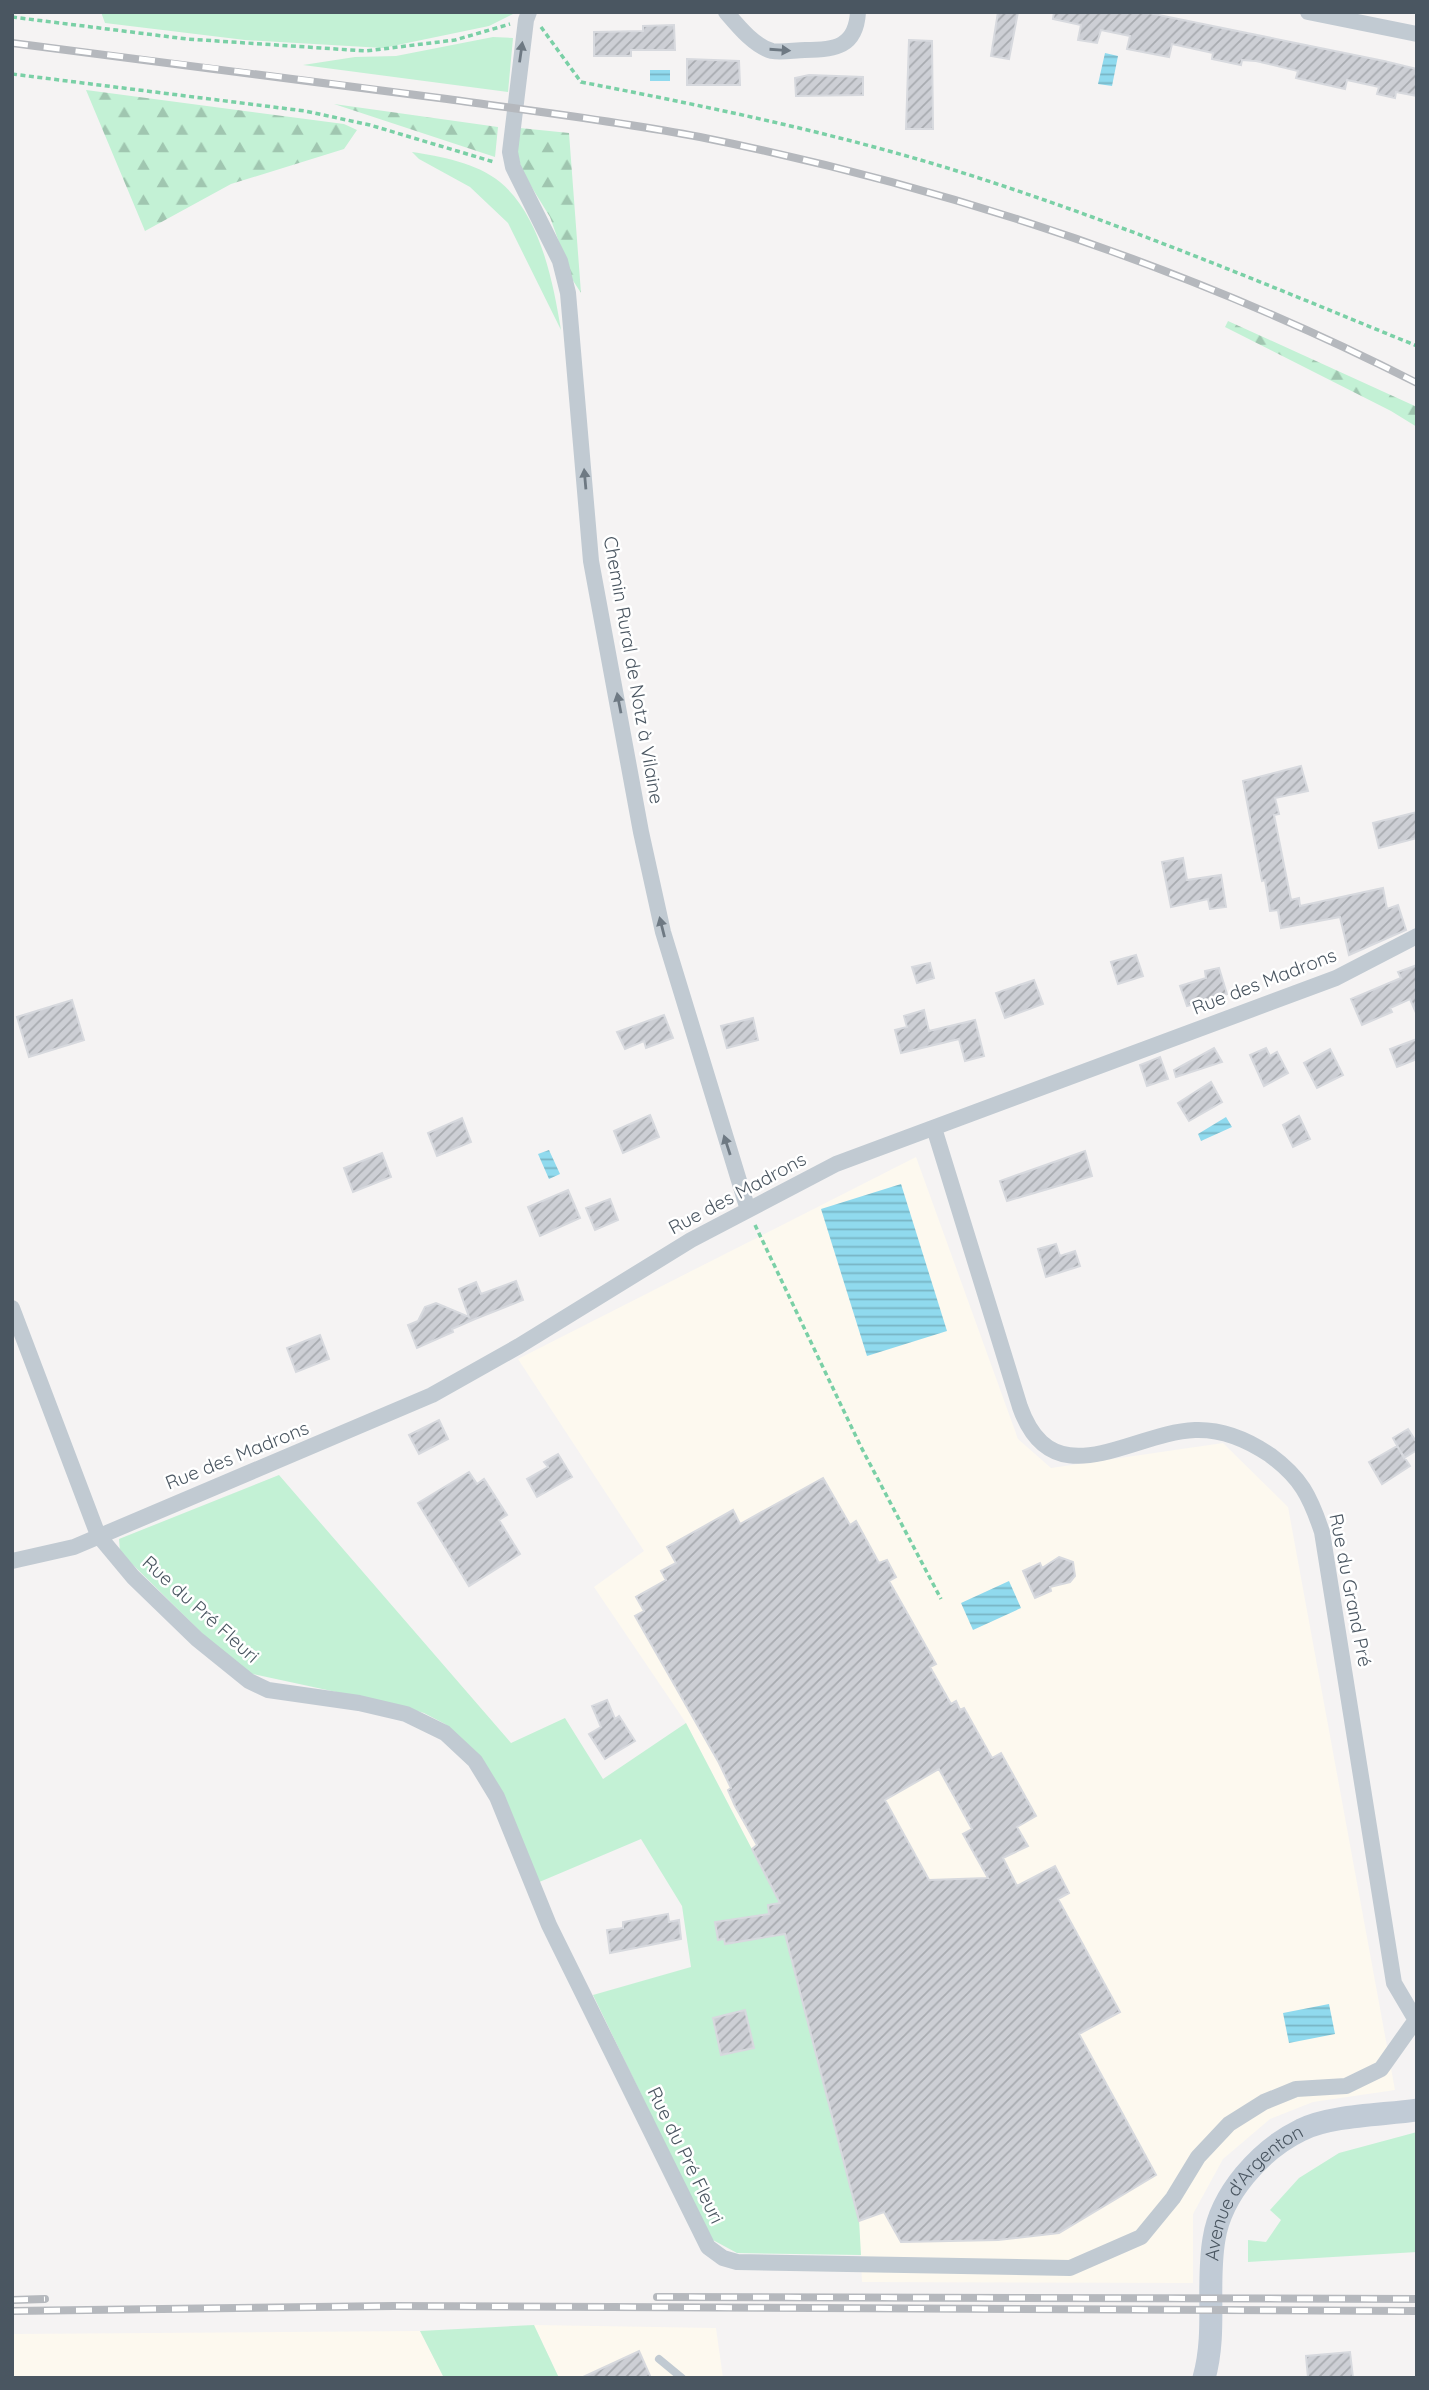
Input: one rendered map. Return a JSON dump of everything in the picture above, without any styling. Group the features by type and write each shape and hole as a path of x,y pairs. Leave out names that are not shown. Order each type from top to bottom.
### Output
{"main road":[{"name":"Avenue d'Argenton","path":"1203,2378 1211,2329 1214,2238 1228,2198 1260,2159 1302,2129 1417,2110"}],"street":[{"path":"726,12 744,32 772,51 834,50 847,45 855,31 858,12"},
{"path":"1308,12 1417,34"},
{"name":"Chemin Rural de Notz à Vilaine","path":"531,18 510,133 513,167 560,261 568,293 591,561 641,832 667,945 748,1210"},
{"name":"Rue des Madrons","path":"12,1561 74,1547 432,1395 519,1346 691,1240 836,1164 1336,978 1417,936"},
{"name":"Rue du Grand Pré","path":"934,1128 1020,1407 1027,1427 1043,1444 1066,1456 1094,1457 1195,1430 1225,1433 1257,1446 1290,1471 1310,1497 1322,1532 1394,1983 1416,2021"},
{"name":"Rue du Pré Fleuri","path":"12,1308 98,1535 133,1577 197,1639 249,1681 268,1690 359,1703 406,1714 445,1733 467,1751 497,1797 549,1925 708,2247 723,2258 737,2262 1070,2268 1141,2236 1173,2198 1198,2157 1229,2124 1264,2102 1296,2089 1346,2086 1381,2069 1416,2021"}],"lane":[{"path":"659,2359 682,2378"}],"path":[{"path":"12,17 187,39 366,51 455,40 531,18 581,82 741,115 980,178 1184,251 1417,346"},
{"path":"12,74 305,111 370,125 513,167"},
{"path":"748,1210 861,1447 941,1599"}],"shaded area":[{"path":"916,1157 1018,1439 1051,1468 1223,1443 1288,1507 1395,2090 1313,2102 1270,2119 1223,2159 1193,2214 1193,2283 862,2282 859,2220 787,1942 780,1903 686,1723 594,1587 644,1551 518,1359"},
{"path":"534,2325 716,2328 723,2378 559,2378"},
{"path":"420,2331 444,2378 12,2378 12,2334"}],"green space":[{"path":"101,12 517,12 489,26 383,48 245,40 105,23"},
{"path":"493,37 513,38 508,92 303,65 355,57 396,56"},
{"path":"86,90 344,124 357,130 344,149 231,184 145,231"},
{"path":"334,104 498,127 495,157"},
{"path":"520,128 569,133 581,293 572,279 550,217 523,173 517,153"},
{"path":"412,152 469,165 491,175 514,196 535,230 549,270 561,330 508,223 470,187 419,159"},
{"path":"1228,321 1417,407 1417,427 1391,411 1225,327"},
{"path":"279,1475 511,1743 565,1718 603,1779 686,1723 780,1903 787,1942 859,2220 861,2255 737,2253 711,2239 593,1995 691,1967 682,1906 641,1839 537,1883 474,1750 445,1724 424,1713 392,1704 248,1673 219,1650 120,1552 119,1539"},
{"path":"1417,2132 1417,2252 1248,2262 1248,2240 1266,2242 1281,2220 1270,2210 1299,2178 1339,2153"},
{"path":"534,2325 559,2378 444,2378 420,2331"}],"water":[{"path":"1105,53 1118,56 1112,86 1098,84"},
{"path":"650,70 670,70 670,81 650,81"},
{"path":"1226,1117 1232,1127 1201,1141 1198,1134"},
{"path":"549,1150 560,1174 549,1179 538,1154"},
{"path":"901,1184 947,1331 867,1356 821,1209"},
{"path":"1009,1581 1021,1608 973,1630 961,1603"},
{"path":"1329,2004 1335,2034 1289,2043 1283,2013"}],"building":[{"path":"998,12 1018,12 1009,59 991,56"},
{"path":"1054,12 1144,12 1384,61 1417,69 1417,96 1396,92 1395,98 1377,94 1379,87 1347,80 1345,89 1296,78 1298,71 1256,61 1242,60 1241,65 1212,59 1213,53 1172,44 1169,57 1127,49 1130,36 1101,30 1097,43 1078,40 1081,25 1053,19"},
{"path":"674,25 675,50 631,50 631,56 594,56 594,32 643,31 643,26"},
{"path":"909,40 932,41 933,129 906,129"},
{"path":"687,59 739,61 740,85 687,85"},
{"path":"809,75 863,77 863,95 796,96 795,78"},
{"path":"1301,766 1308,791 1275,798 1279,814 1274,815 1291,900 1299,898 1300,906 1383,888 1387,909 1398,905 1406,930 1349,955 1340,917 1281,928 1278,910 1270,911 1265,880 1262,881 1243,781"},
{"path":"1417,812 1417,838 1379,848 1373,823"},
{"path":"1183,858 1187,880 1221,875 1226,907 1210,909 1208,899 1171,907 1162,862"},
{"path":"1136,955 1143,976 1118,984 1111,962"},
{"path":"930,963 934,978 917,983 912,967"},
{"path":"1417,965 1417,1015 1410,999 1390,1008 1392,1012 1362,1025 1351,999 1401,978 1398,972"},
{"path":"1219,968 1227,994 1187,1006 1180,986 1206,978 1205,971"},
{"path":"1034,980 1043,1004 1005,1018 996,993"},
{"path":"72,1000 84,1040 29,1057 17,1017"},
{"path":"924,1010 929,1031 975,1020 984,1056 965,1061 959,1039 901,1053 895,1030 907,1027 904,1016"},
{"path":"664,1015 673,1038 646,1048 644,1041 625,1049 617,1032"},
{"path":"753,1018 758,1040 727,1048 721,1026"},
{"path":"1417,1039 1417,1059 1397,1067 1390,1049"},
{"path":"1214,1048 1222,1062 1176,1077 1174,1070"},
{"path":"1266,1048 1270,1056 1277,1052 1288,1073 1264,1086 1250,1055"},
{"path":"1330,1049 1343,1075 1317,1088 1304,1063"},
{"path":"1160,1057 1168,1079 1147,1086 1140,1065"},
{"path":"1211,1082 1222,1102 1189,1121 1178,1103"},
{"path":"650,1115 659,1137 623,1153 614,1131"},
{"path":"1299,1116 1310,1139 1293,1147 1283,1125"},
{"path":"462,1118 471,1142 437,1156 428,1133"},
{"path":"1085,1151 1092,1176 1007,1201 1000,1181"},
{"path":"382,1153 391,1177 353,1192 344,1168"},
{"path":"568,1190 580,1218 540,1236 528,1207"},
{"path":"610,1199 618,1220 595,1230 586,1208"},
{"path":"1056,1244 1060,1256 1075,1251 1080,1266 1046,1277 1038,1249"},
{"path":"516,1281 523,1300 452,1329 453,1332 417,1348 408,1325 418,1321 425,1307 436,1303 469,1317 459,1289 476,1282 481,1294"},
{"path":"320,1335 329,1359 296,1372 287,1348"},
{"path":"439,1420 448,1439 419,1454 409,1435"},
{"path":"1408,1429 1417,1443 1417,1450 1404,1458 1393,1438"},
{"path":"1397,1446 1410,1466 1382,1484 1369,1462"},
{"path":"558,1454 572,1477 537,1497 527,1479 548,1467 544,1462"},
{"path":"469,1472 477,1484 484,1479 507,1515 499,1520 520,1554 469,1586 418,1503"},
{"path":"823,1478 850,1525 856,1521 879,1563 887,1560 896,1577 889,1581 936,1664 930,1667 951,1704 956,1701 960,1710 964,1708 992,1758 1001,1753 1036,1816 1017,1827 1028,1846 1003,1858 1017,1886 1055,1866 1069,1893 1058,1899 1120,2012 1079,2034 1156,2175 1059,2233 998,2240 901,2242 884,2212 859,2221 785,1934 725,1944 724,1939 718,1940 715,1922 769,1914 768,1905 780,1903 752,1849 757,1845 735,1806 728,1790 731,1788 719,1763 635,1616 644,1611 636,1597 666,1580 661,1571 676,1563 667,1547 733,1510 740,1524","holes":["939,1769 972,1829 963,1834 988,1878 929,1880 885,1800"]},
{"path":"1059,1557 1073,1562 1075,1576 1070,1582 1050,1587 1051,1591 1035,1598 1023,1571 1040,1563 1042,1568"},
{"path":"607,1700 615,1719 619,1716 635,1741 605,1759 589,1734 601,1727 592,1706"},
{"path":"668,1914 669,1922 679,1920 681,1939 610,1953 607,1930 623,1928 623,1922"},
{"path":"745,2010 754,2048 721,2055 713,2018"},
{"path":"639,2351 651,2378 581,2378"},
{"path":"1350,2352 1353,2378 1308,2378 1306,2356"}],"railway":[{"path":"12,43 605,121 700,137 793,157 976,206 1156,268 1331,341 1417,383"},
{"path":"657,2297 1417,2299"},
{"path":"12,2300 45,2299"},
{"path":"12,2311 394,2306 1417,2311"}]}
